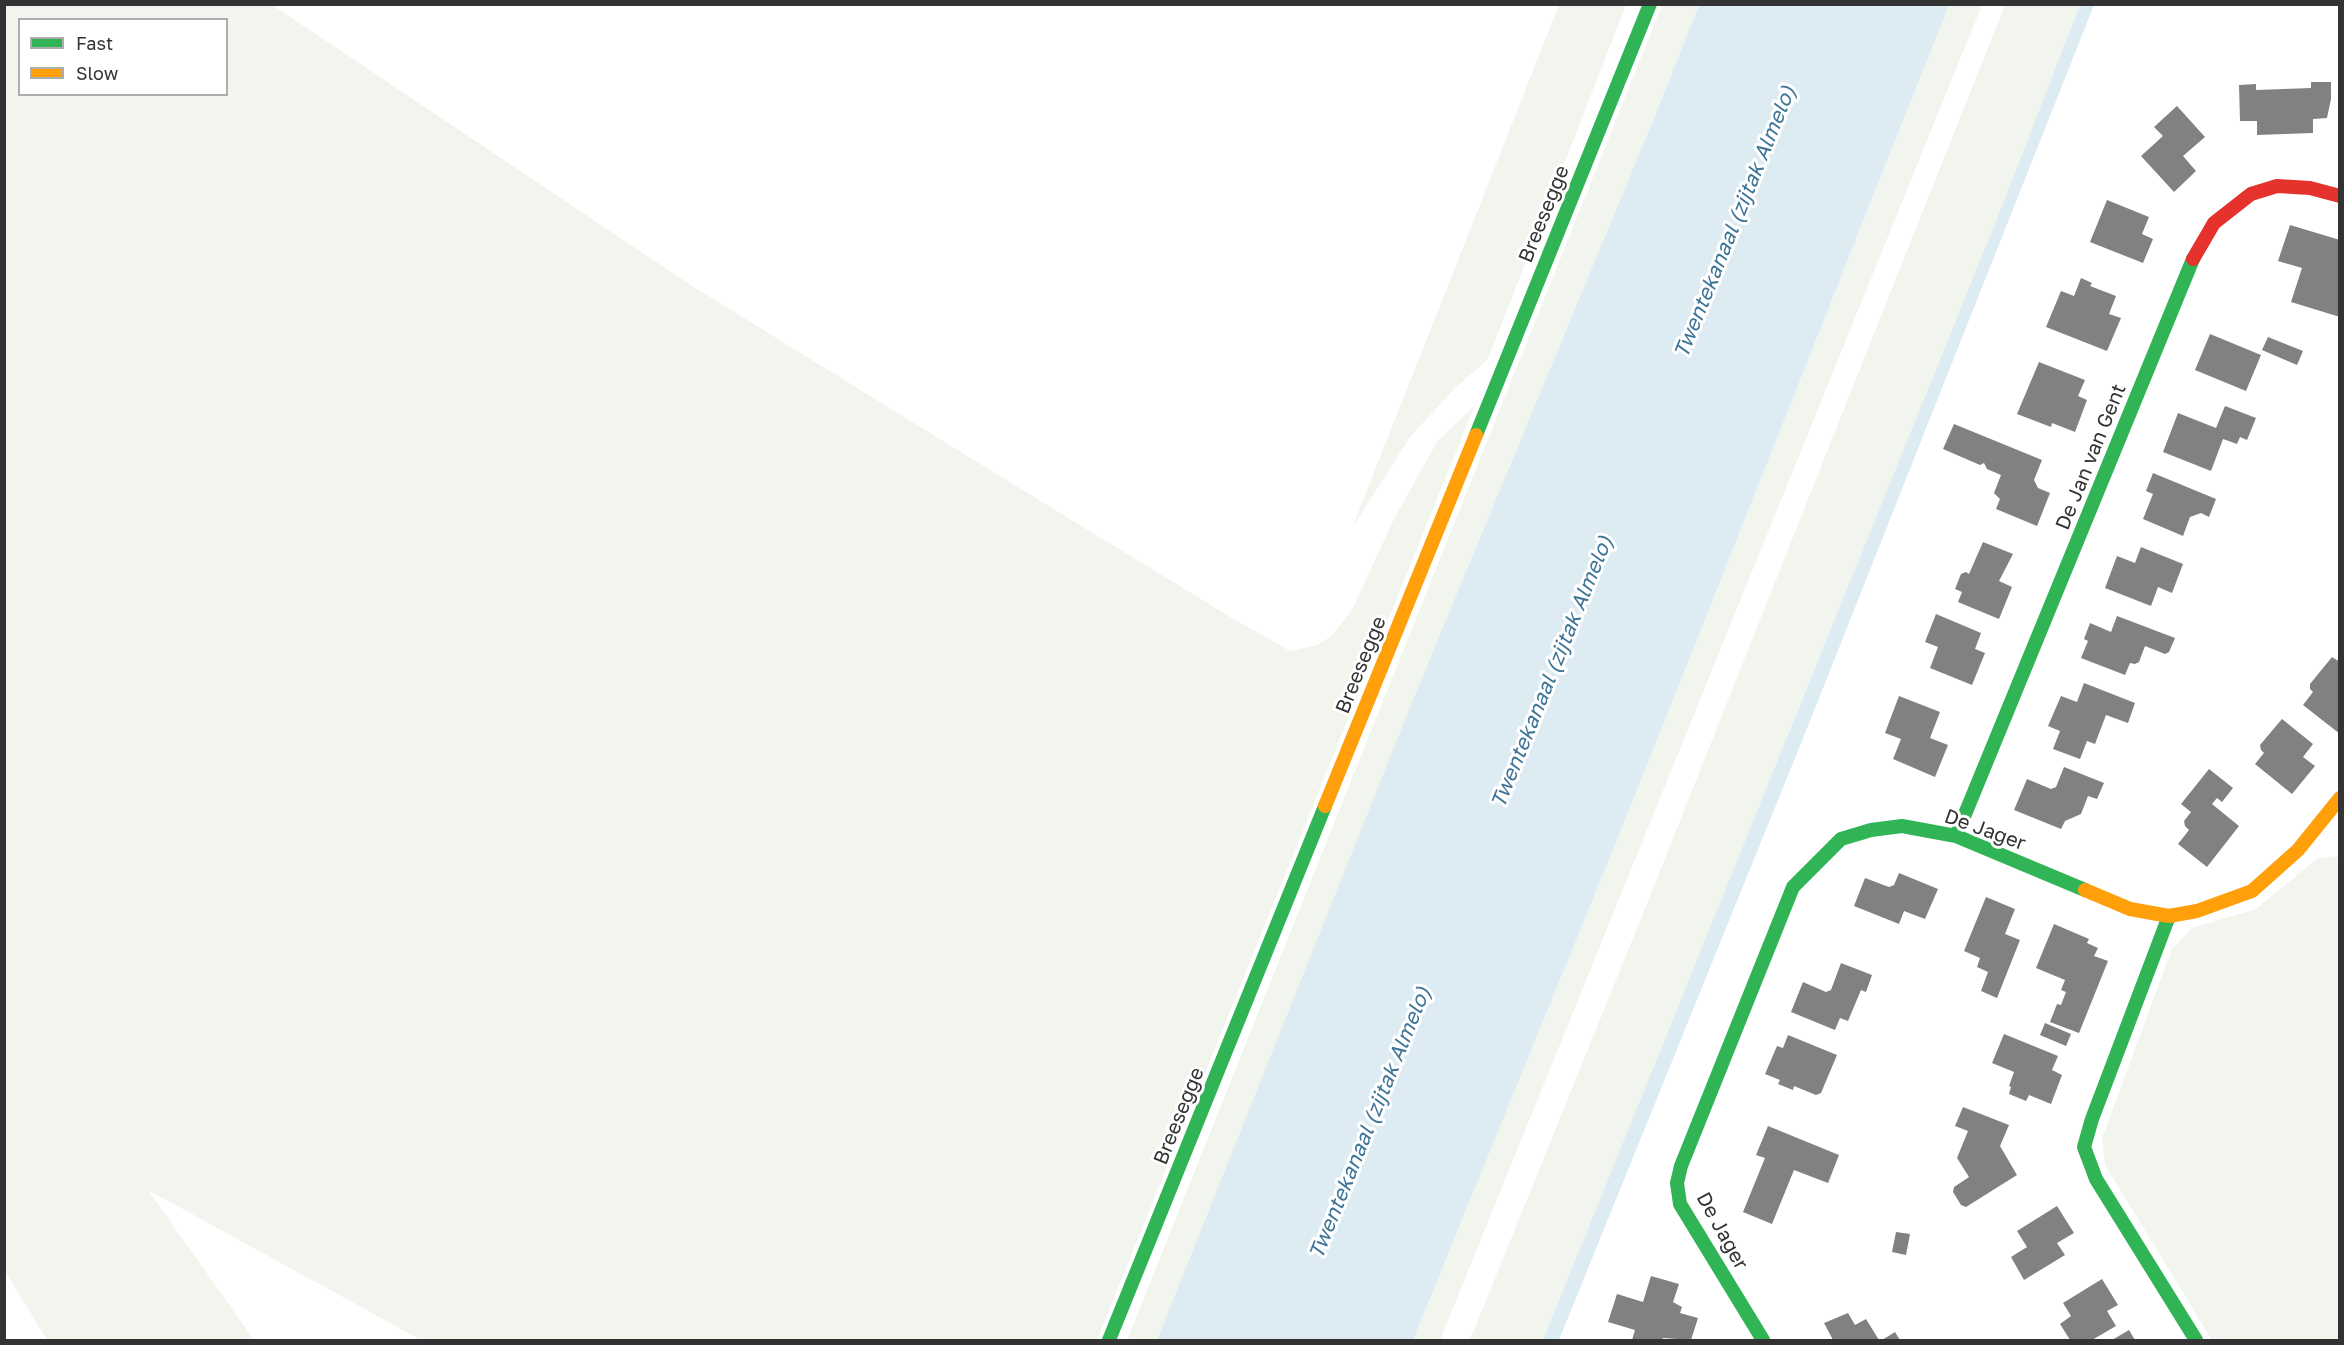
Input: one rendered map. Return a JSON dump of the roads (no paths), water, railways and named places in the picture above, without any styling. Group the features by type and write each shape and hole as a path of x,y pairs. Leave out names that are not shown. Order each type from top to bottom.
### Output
{"street":[{"name":"Breesegge","path":"1110,1341 1650,4"},
{"name":"De Jan van Gent","path":"1956,836 2192,260 2214,223 2251,194 2277,186 2310,188 2340,196"},
{"path":"2196,1341 2096,1179 2084,1147 2092,1119 2169,916 2197,911 2252,891 2298,850 2340,798"},
{"name":"De Jager","path":"1763,1341 1680,1204 1677,1183 1681,1166 1793,887 1821,857 1841,839 1870,830 1902,825 1956,836 2130,909 2169,916"}],"water":[{"name":"Twentekanaal (zijtak Almelo)","path":"1699,5 1949,5 1632,803 1413,1340 1157,1340 1414,697"},
{"path":"2080,5 2094,5 1808,726 1559,1340 1543,1340 1998,216"}]}
